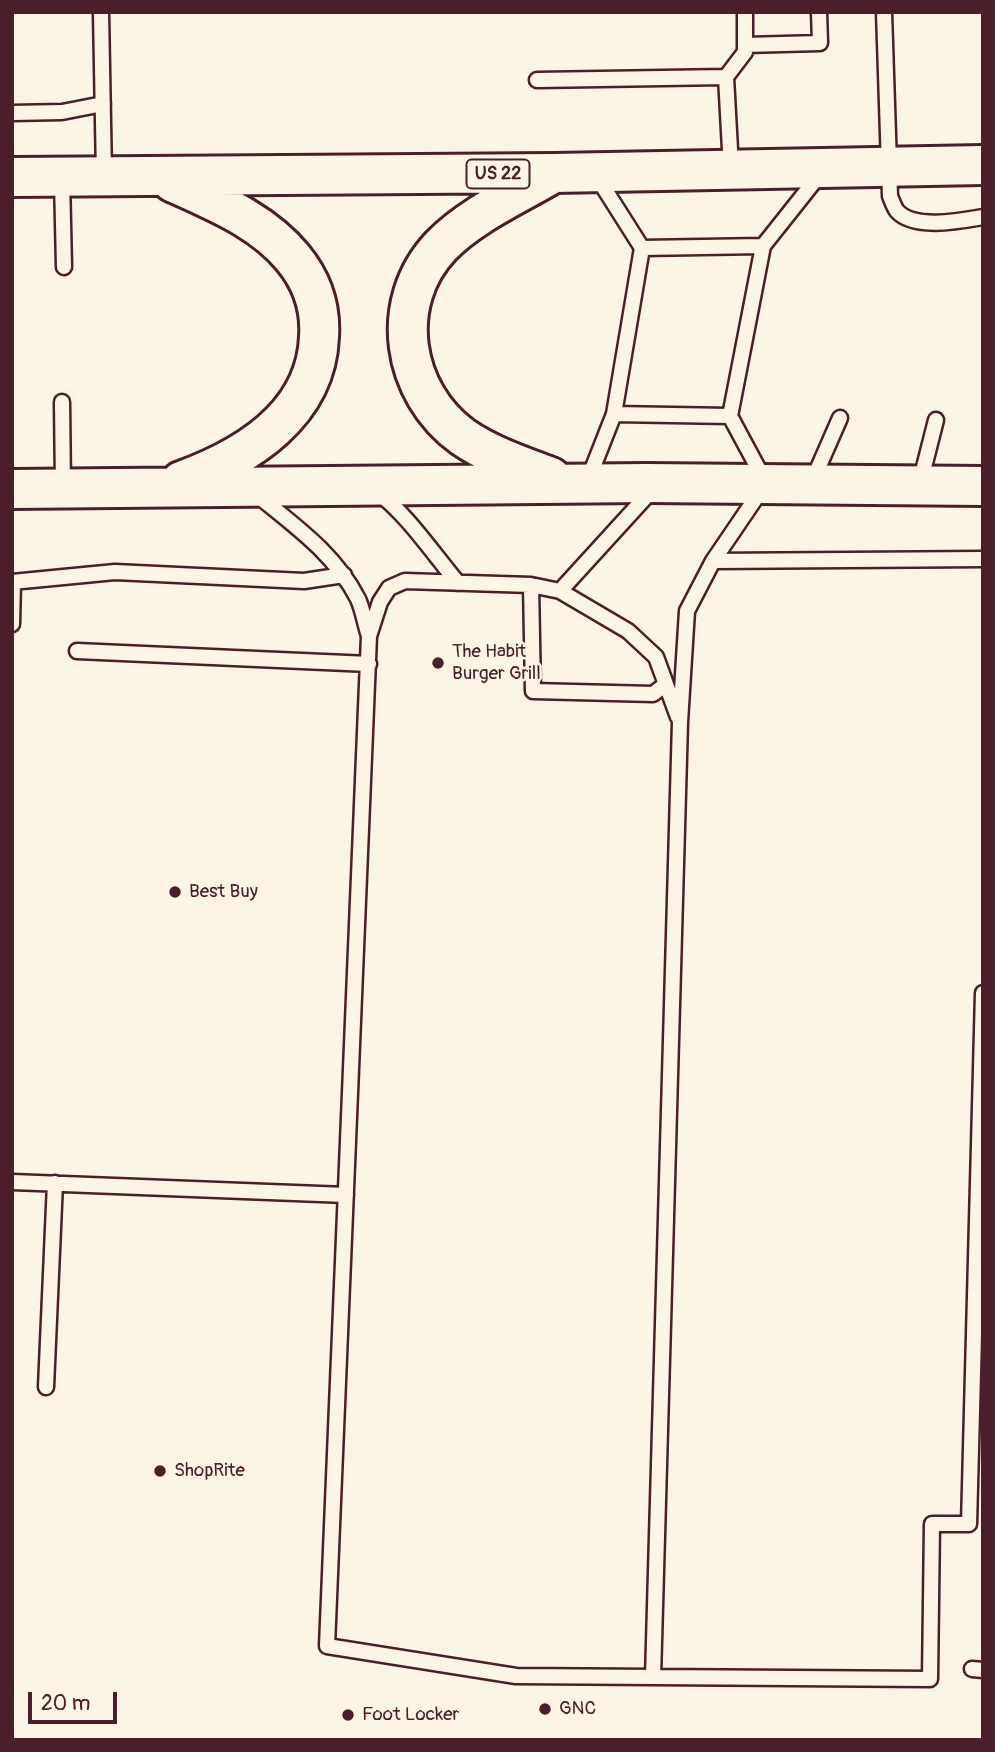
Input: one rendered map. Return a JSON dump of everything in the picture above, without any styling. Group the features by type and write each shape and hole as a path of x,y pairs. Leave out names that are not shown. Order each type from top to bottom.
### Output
{"highway":[{"name":"US 22","path":"12,177 554,173 983,166"},
{"path":"554,173 469,223 440,247 417,281 408,316 407,337 415,377 424,395 449,425 484,449 578,484"},
{"path":"159,488 213,468 253,445 278,426 302,397 314,371 320,324 313,289 292,256 280,244 244,216 162,177"},
{"path":"12,489 657,483 983,486"}],"lane":[{"path":"101,12 104,177"},
{"path":"731,170 726,77 746,52 745,12"},
{"path":"745,45 820,43 819,12"},
{"path":"884,12 890,197 897,211 908,219 957,222 983,217"},
{"path":"537,80 726,77"},
{"path":"12,113 62,112 103,104"},
{"path":"653,1677 680,722 687,611 713,561 766,483 730,416 763,246 824,168"},
{"path":"578,484 614,414 642,248 595,172"},
{"path":"62,177 64,267"},
{"path":"642,248 763,246"},
{"path":"62,402 63,488"},
{"path":"614,414 730,416"},
{"path":"811,484 840,418"},
{"path":"920,485 936,420"},
{"path":"560,591 641,504 657,483"},
{"path":"369,486 386,498 458,583"},
{"path":"248,487 316,542 344,575 359,602 369,635 327,1646 516,1676 930,1679 932,1524 976,1524 983,993"},
{"path":"713,561 983,559"},
{"path":"12,624 13,582 115,572 304,581 344,575"},
{"path":"369,635 380,602 389,588 405,581 531,585 560,591 628,631 656,657 680,722"},
{"path":"531,585 533,691 653,694 666,684"},
{"path":"77,651 369,664"},
{"path":"12,1182 346,1195"},
{"path":"46,1387 55,1184"}],"place":[{"name":"The Habit Burger Grill","path":"438,663"},
{"name":"Best Buy","path":"175,892"},
{"name":"ShopRite","path":"160,1471"},
{"name":"GNC","path":"545,1709"},
{"name":"Foot Locker","path":"348,1715"}]}
